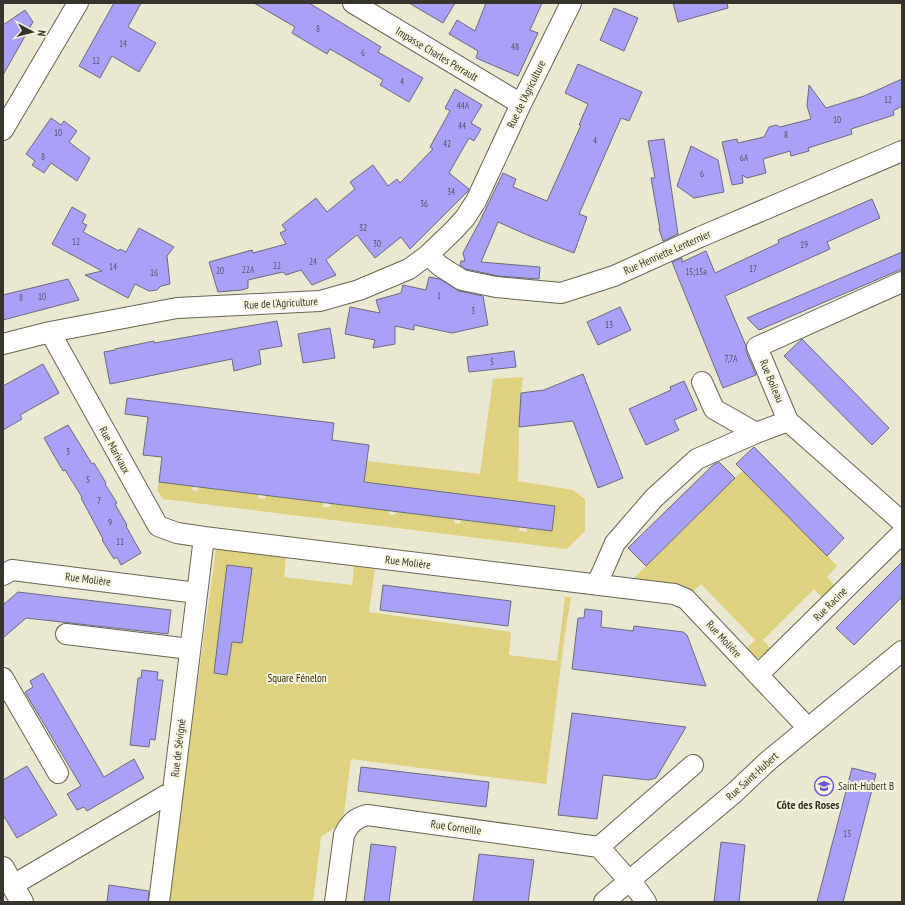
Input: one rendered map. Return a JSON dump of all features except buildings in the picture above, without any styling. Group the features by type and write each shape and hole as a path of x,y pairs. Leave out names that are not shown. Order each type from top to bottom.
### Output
{"street":[{"path":"6,118 78,3"},
{"name":"Impasse Charles Perrault","path":"353,3 521,104"},
{"name":"Rue de l'Agriculture","path":"3,344 50,332 177,308 320,301 366,287 409,269 428,255 465,218 476,201 521,104 571,3"},
{"name":"Rue Henriette Lenternier","path":"428,255 440,266 462,280 496,287 561,293 614,276 700,237 902,151"},
{"name":"Rue Boileau","path":"902,282 758,347 788,421 902,522"},
{"name":"Rue Marivaux","path":"50,332 158,526 177,533 204,537"},
{"path":"702,382 714,409 756,434"},
{"path":"597,584 615,543 654,498 697,459 788,421"},
{"name":"Rue Racine","path":"758,675 902,533"},
{"path":"197,593 204,537"},
{"name":"Rue Molière","path":"204,537 674,594 686,599 808,728"},
{"name":"Rue Molière","path":"3,575 12,570 197,593"},
{"name":"Rue de Sévigné","path":"13,885 173,790 197,593"},
{"path":"66,634 190,649"},
{"name":"Rue Saint-Hubert","path":"604,902 734,793 768,761 902,651"},
{"path":"3,678 58,773"},
{"path":"646,902 640,892 599,847 692,765"},
{"path":"159,902 173,790"},
{"name":"Rue Corneille","path":"336,902 344,835 347,827 353,821 367,815 599,847"}],"green space":[{"path":"523,377 519,416 518,481 573,490 585,499 585,531 567,549 163,499 157,490 159,482 193,486 192,490 198,491 199,487 258,494 258,498 265,499 266,495 323,502 323,507 330,507 331,503 389,510 389,515 395,515 396,511 454,518 454,523 460,524 461,519 520,526 519,531 526,532 527,528 552,531 555,506 364,482 367,461 480,474 493,379"},
{"path":"743,470 837,566 827,577 836,587 824,599 814,589 763,640 772,650 765,656 758,658 748,654 745,650 755,640 701,584 690,594 629,583"},
{"name":"Square Fénelon","path":"216,548 286,558 284,577 352,585 354,566 375,569 369,612 511,632 509,655 557,661 565,597 571,597 564,640 546,784 351,759 343,822 321,837 313,902 168,902"}],"place":[{"name":"Saint-Hubert B","path":"824,786"}],"district":[{"name":"Côte des Roses","path":"808,805"}]}
